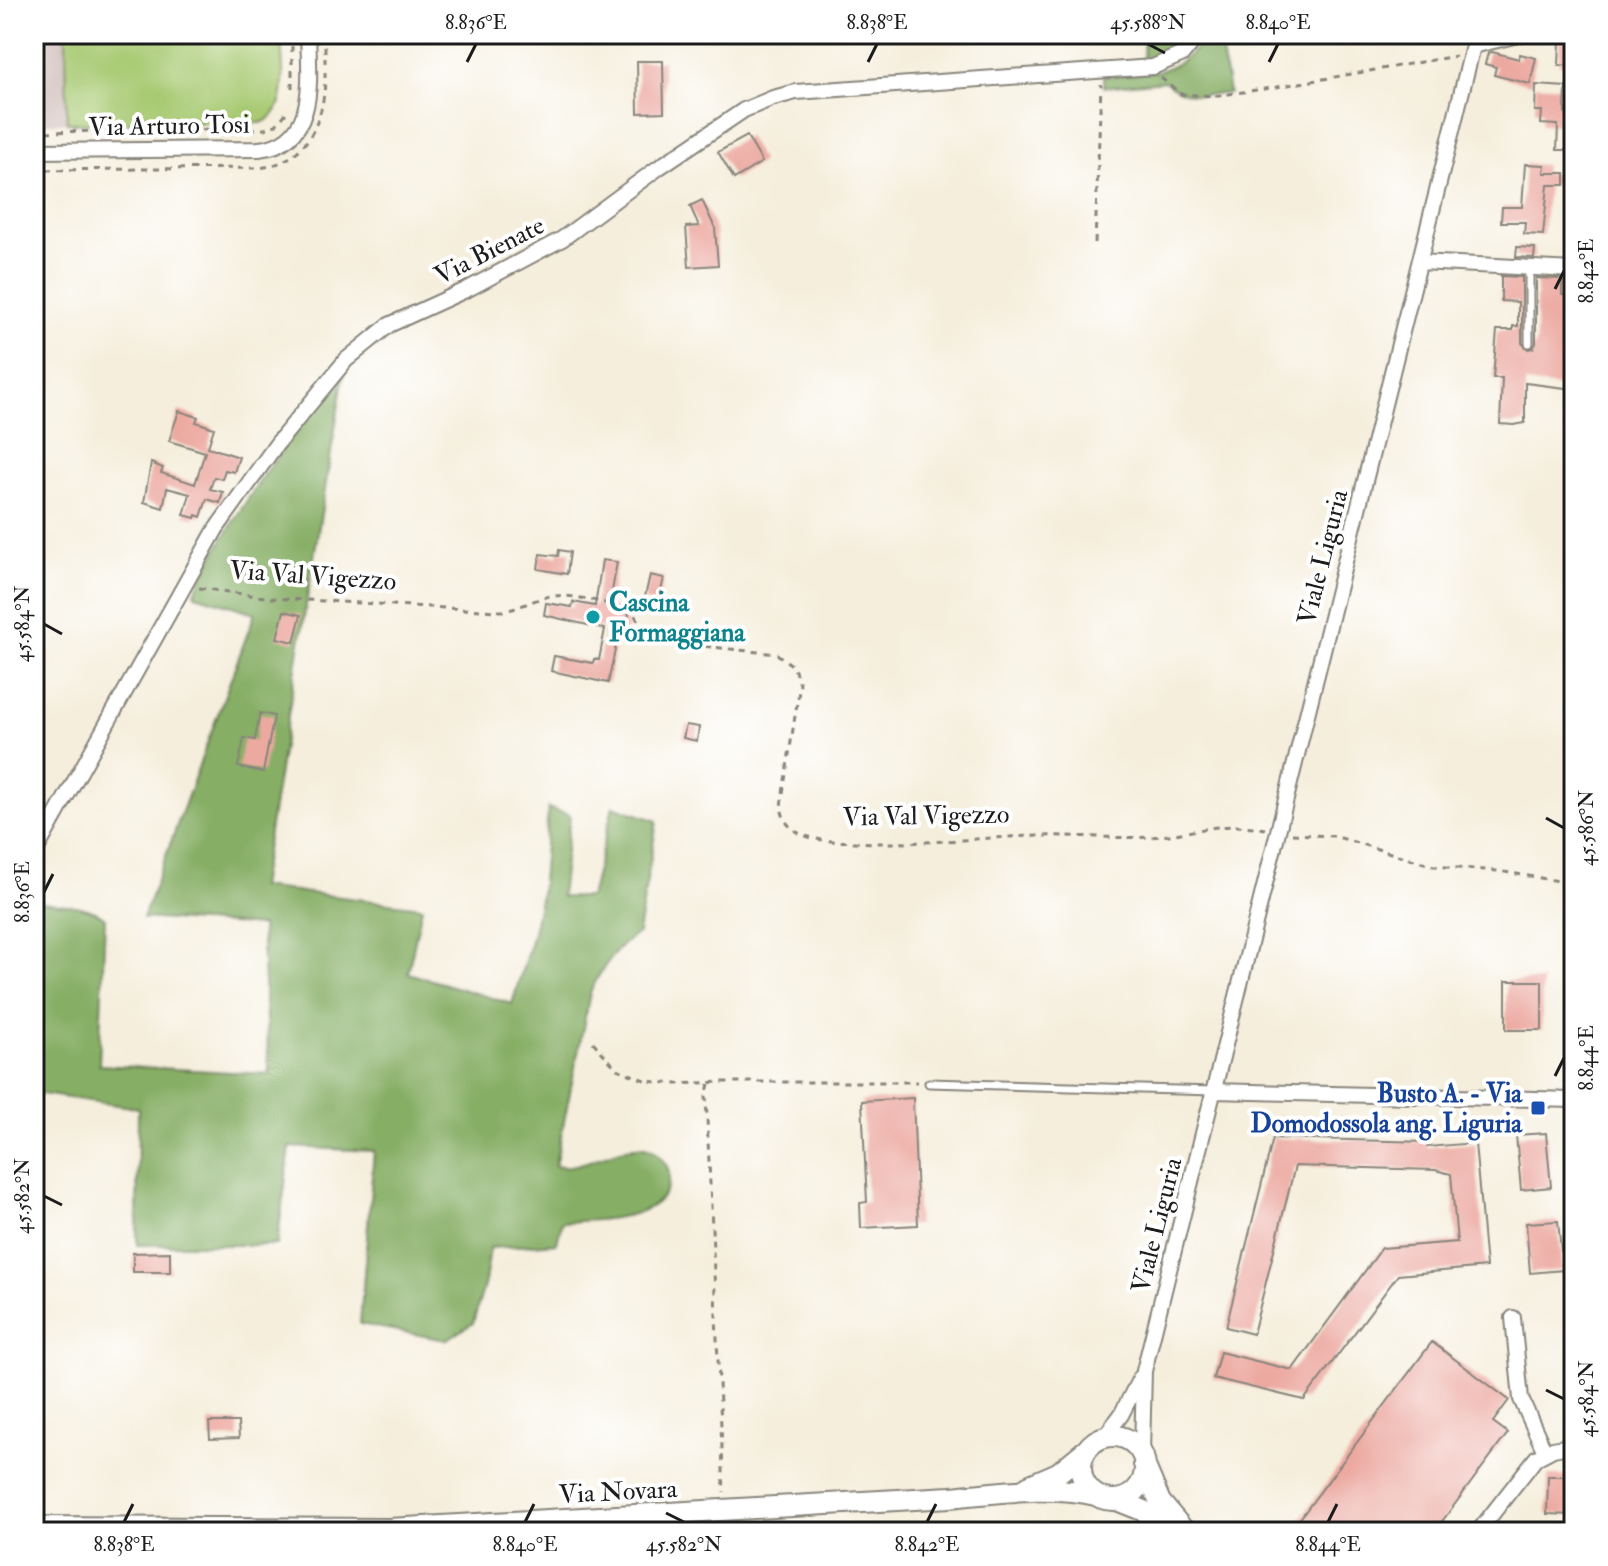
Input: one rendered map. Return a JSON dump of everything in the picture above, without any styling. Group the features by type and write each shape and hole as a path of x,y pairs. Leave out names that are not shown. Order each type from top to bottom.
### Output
{"street":[{"name":"Via Arturo Tosi","path":"34,151 250,149 276,145 295,130 306,109 309,93 308,34"},
{"name":"Via Bienate","path":"34,854 184,584 245,485 324,385 364,343 389,325 468,289 562,239 744,110 773,98 796,92 1157,67 1187,50 1199,34"},
{"path":"1474,44 1522,34"},
{"name":"Viale Liguria","path":"1143,1459 1144,1371 1474,44"},
{"path":"1420,262 1574,270"},
{"path":"1214,1091 1573,1100"},
{"path":"1513,1318 1521,1399 1545,1452"},
{"name":"Viale Liguria","path":"1104,1437 1121,1415 1144,1371"},
{"path":"1172,1532 1142,1510 1096,1495 1088,1489 1081,1470 1085,1451 1104,1437 1125,1439 1143,1459 1160,1502 1185,1532"},
{"path":"1478,1532 1528,1466 1545,1452 1574,1445"},
{"name":"Via Novara","path":"1013,1491 1053,1476 1085,1451"},
{"path":"1117,1500 1137,1489 1142,1481 1143,1459"},
{"name":"Via Novara","path":"34,1527 389,1529 1013,1491 1074,1491 1096,1495"}],"lane":[{"path":"1529,268 1529,343"},
{"path":"929,1083 1214,1091"},
{"path":"1573,1100 1574,1129"}],"path":[{"path":"292,34 292,93"},
{"path":"325,34 325,80"},
{"path":"1157,67 1162,79 1181,94 1214,96 1271,88 1474,44"},
{"path":"1095,243 1101,72"},
{"path":"34,132 265,129 279,123 290,105"},
{"name":"Via Val Vigezzo","path":"184,584 230,594 272,598 498,611 512,610 544,597 557,596 632,610 646,636 655,641 777,654 793,666 800,684 782,815 786,824 807,837 867,843 921,843 1042,835 1154,837 1241,824 1334,836 1434,866 1526,875 1572,884"},
{"path":"593,1042 617,1069 647,1081 709,1084 929,1083"},
{"path":"709,1084 706,1096 725,1510"}],"shaded area":[{"path":"34,34 66,34 67,123 34,123"}],"green space":[{"path":"66,34 281,34 283,84 278,108 261,123 67,123"},
{"path":"1144,34 1191,34 1170,53 1143,61"},
{"path":"1206,34 1219,34 1229,93 1187,93 1165,81 1104,87 1104,76 1162,70 1174,65 1196,48"},
{"path":"345,367 260,887 422,907 408,973 512,1004 541,894 548,808 570,815 561,897 590,897 613,806 657,821 638,933 610,959 590,993 555,1166 566,1167 630,1148 651,1149 660,1156 669,1173 667,1189 658,1201 645,1210 628,1216 562,1222 557,1243 490,1248 485,1282 473,1323 446,1340 360,1324 374,1151 290,1147 277,1245 137,1245 138,1108 34,1093 34,901 81,907 105,918 99,1065 269,1074 261,926 143,918 255,613 195,595 195,592 245,504"}],"building":[{"path":"1560,41 1574,41 1574,66 1559,65"},
{"path":"1488,53 1519,59 1520,54 1536,58 1530,84 1494,75 1496,67 1485,64"},
{"path":"637,61 663,61 664,112 638,113"},
{"path":"1536,85 1566,87 1565,113 1574,113 1574,150 1557,150 1558,125 1541,124 1542,111 1535,111"},
{"path":"747,136 762,162 734,179 718,152"},
{"path":"1525,164 1545,165 1544,173 1565,173 1565,185 1548,185 1543,235 1524,234 1525,222 1501,222 1502,207 1522,207"},
{"path":"702,200 715,228 718,265 689,267 686,227 699,226 690,206"},
{"path":"1517,247 1535,248 1534,258 1516,257"},
{"path":"1501,276 1522,277 1522,343 1528,349 1536,343 1536,278 1562,279 1562,295 1574,295 1574,389 1525,383 1525,423 1514,425 1500,424 1502,378 1493,378 1497,330 1513,330 1513,326 1518,326 1518,302 1501,301"},
{"path":"179,411 198,417 196,422 214,428 208,447 239,457 234,472 225,470 222,479 214,477 210,489 223,492 220,503 207,499 201,517 184,515 190,494 167,488 163,508 144,502 151,463 163,468 161,473 195,484 205,452 169,441"},
{"path":"559,550 570,552 567,574 538,569 540,554 558,556"},
{"path":"602,560 617,562 609,609 629,613 626,633 619,631 608,683 551,671 554,656 593,663 594,659 599,660 605,629 544,615 546,603 572,607 573,602 595,606"},
{"path":"650,575 664,578 658,604 644,601"},
{"path":"284,611 301,615 294,642 277,638"},
{"path":"260,713 274,716 263,772 238,767 244,738 255,740"},
{"path":"686,725 699,727 697,741 683,738"},
{"path":"1506,981 1542,981 1542,1030 1506,1030"},
{"path":"913,1098 918,1225 861,1228 860,1203 867,1202 862,1101"},
{"path":"1546,1133 1551,1187 1521,1190 1516,1135"},
{"path":"1273,1138 1426,1142 1427,1147 1475,1143 1486,1267 1398,1275 1304,1400 1213,1378 1220,1352 1292,1370 1382,1248 1457,1242 1451,1174 1435,1170 1295,1166 1253,1334 1226,1327"},
{"path":"1558,1221 1563,1270 1530,1273 1526,1223"},
{"path":"170,1252 170,1272 133,1272 133,1253"},
{"path":"1432,1342 1509,1400 1493,1422 1508,1433 1434,1532 1290,1532"},
{"path":"209,1422 238,1422 239,1438 210,1439"},
{"path":"1548,1476 1574,1476 1574,1515 1547,1514"}],"place":[{"name":"Cascina Formaggiana","path":"593,617"},
{"name":"Busto A. - Via Domodossola ang. Liguria","path":"1538,1108"}]}
